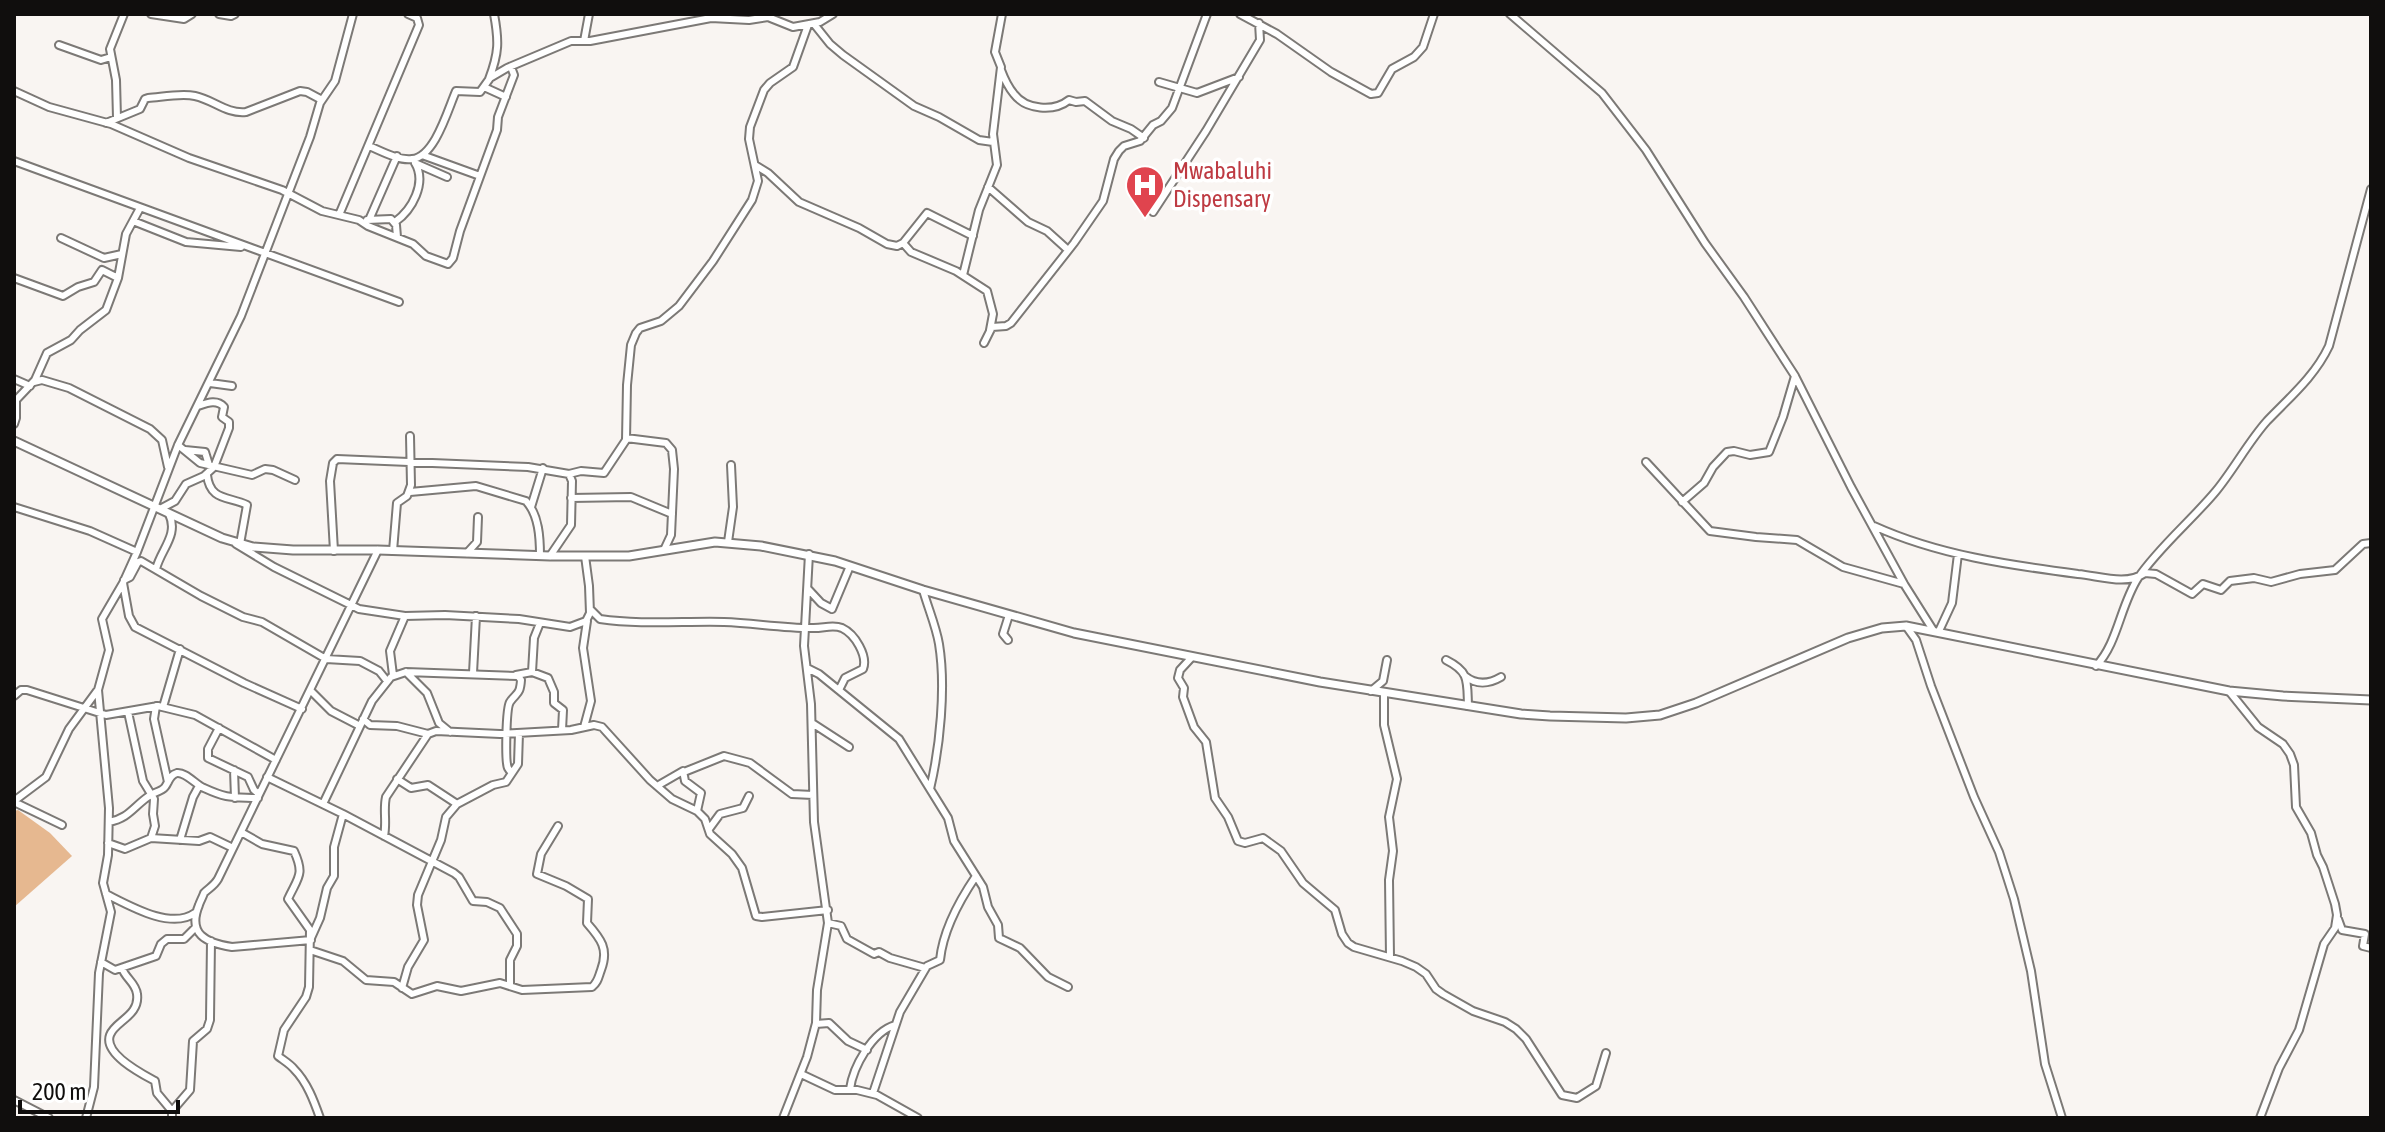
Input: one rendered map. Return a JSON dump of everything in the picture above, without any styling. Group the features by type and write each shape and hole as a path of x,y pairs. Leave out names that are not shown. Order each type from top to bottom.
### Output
{"street":[{"path":"117,118 111,44 124,14"},
{"path":"151,14 184,19 192,14"},
{"path":"219,14 235,14"},
{"path":"86,1118 94,1087 96,1008 111,912 103,883 109,822 98,690 109,650 102,619 162,508 169,471 235,330 322,100 335,81 353,14"},
{"path":"339,215 422,20 408,14"},
{"path":"486,85 499,42 494,14"},
{"path":"584,41 589,14"},
{"path":"411,161 430,148 456,91 478,93 492,77 569,42 724,16 749,20 768,17 793,27 825,20 833,14"},
{"path":"1002,14 995,51 1012,92 1022,102 1051,109 1069,100 1085,101 1108,119 1144,138"},
{"path":"990,330 994,326 1011,323 1068,250 1103,201 1115,156 1122,148 1144,138 1153,125 1171,110 1207,14"},
{"path":"1240,14 1371,94 1378,93 1392,69 1419,53 1427,40 1434,14"},
{"path":"1510,14 1602,93 1620,114 1795,376 1904,584 1936,631"},
{"path":"1153,212 1260,40 1259,23"},
{"path":"811,24 843,55 912,105 979,140 993,142"},
{"path":"334,551 330,481 334,461 543,468 569,474 581,471 604,473 626,438 627,385 631,345 636,333 640,328 670,315 713,261 752,200 758,181 749,133 762,93 770,83 793,67 811,24"},
{"path":"59,45 101,60 111,57"},
{"path":"359,220 413,244 426,256 449,264 455,254 458,237 514,75 511,67"},
{"path":"963,275 997,162 993,142 1001,69"},
{"path":"1159,82 1201,93 1239,77"},
{"path":"486,85 506,97"},
{"path":"14,91 49,107 106,123 189,158 289,193 316,208 359,220 388,218 395,222"},
{"path":"106,123 140,109 148,98 193,96 238,113 300,91 322,100"},
{"path":"369,146 447,177"},
{"path":"422,155 480,176"},
{"path":"369,220 397,156"},
{"path":"14,161 399,302"},
{"path":"395,222 407,210 417,191 420,173 411,161"},
{"path":"755,165 799,202 862,229 887,244 897,246 903,243 927,213 973,236"},
{"path":"988,187 1028,222 1049,232 1068,250"},
{"path":"2096,666 2107,651 2124,603 2139,577 2217,490 2267,421 2294,396 2320,365 2329,346 2371,189"},
{"path":"14,424 16,400 32,384 47,353 71,340 103,314 109,305 118,278 126,234 140,208"},
{"path":"133,221 186,242 245,247"},
{"path":"395,222 397,237"},
{"path":"61,238 104,258 122,254"},
{"path":"903,243 911,252 963,275 988,292 993,314 984,343"},
{"path":"14,278 63,296 94,282 102,270 118,278"},
{"path":"1682,502 1704,483 1727,452 1750,455 1769,453 1795,376"},
{"path":"14,379 32,384 42,380 69,388 150,429 164,443 169,471"},
{"path":"210,383 232,386"},
{"path":"162,508 175,501 186,484 207,475 229,425 222,417 222,404 212,402 198,406"},
{"path":"410,436 410,492"},
{"path":"626,438 670,445 674,469 671,535 664,550"},
{"path":"14,441 237,544 351,607 405,616 476,616 573,627 590,614"},
{"path":"182,448 195,460 212,466 252,475 268,469 295,480"},
{"path":"182,448 205,452 212,466"},
{"path":"1646,462 1710,531 1797,540 1843,567 1904,584"},
{"path":"728,542 733,507 731,465"},
{"path":"531,507 543,468"},
{"path":"550,556 571,525 572,479 569,474"},
{"path":"207,475 209,487 214,493 247,505 237,544"},
{"path":"393,551 397,503 410,492 476,486 523,500 531,507 539,534 540,556"},
{"path":"571,498 631,497 672,514"},
{"path":"14,507 90,531 137,552"},
{"path":"156,569 173,526 162,508"},
{"path":"467,553 474,548 478,539 478,517"},
{"path":"1874,526 1958,554 2020,568 2117,580 2139,577 2145,573 2156,574 2192,594 2204,584 2221,590 2230,581 2254,578 2269,582 2335,570 2362,544 2371,543"},
{"path":"237,544 293,550 629,556 693,544 728,542 809,554 1074,633 1371,691 1550,716 1626,718 1660,715 1696,703 1848,638 1882,628 1906,626 2229,691 2371,700"},
{"path":"101,962 111,969 152,958 167,939 184,939 195,928 196,913 204,894 218,879 378,550"},
{"path":"783,1118 801,1074 816,1024 817,990 828,923 816,839 812,723 804,628 809,554"},
{"path":"1936,631 1952,603 1958,554"},
{"path":"584,727 591,701 585,667 585,632 590,614 585,556"},
{"path":"123,581 131,576 140,561 214,603 262,622 326,659 360,661 379,671 387,681"},
{"path":"808,589 821,603 832,609 850,566"},
{"path":"123,581 133,625 244,683 302,709"},
{"path":"923,590 937,633 941,673 940,744 930,789"},
{"path":"590,614 598,619 626,622 725,622 841,628 864,655 865,663 863,669 845,678 839,690"},
{"path":"1008,640 1003,634 1009,615"},
{"path":"393,675 390,651 405,616"},
{"path":"473,673 476,616"},
{"path":"585,632 598,619"},
{"path":"532,672 534,638 540,623"},
{"path":"1906,626 1916,640 1974,797 1999,852 2014,899 2031,971 2045,1064 2062,1118"},
{"path":"168,782 154,719 180,649"},
{"path":"1192,657 1180,670 1178,678 1184,688 1183,697 1194,727 1206,742 1215,798 1228,817 1238,841 1245,843 1263,838 1281,851 1303,883 1335,910 1348,943 1421,970 1439,992 1516,1029 1564,1096 1577,1098 1596,1086 1606,1053"},
{"path":"1371,691 1385,679 1387,660"},
{"path":"1446,660 1460,667 1465,676 1468,706"},
{"path":"807,668 895,734 948,818 954,841 983,887 988,907 998,925 999,938 1020,948 1054,982 1068,987"},
{"path":"406,672 427,693 439,723 450,732"},
{"path":"323,804 372,701 393,675 406,672 516,675 532,672 548,678 554,703 563,710 562,730"},
{"path":"512,773 506,763 508,733 505,724 509,704 517,696 521,684 516,675"},
{"path":"1465,676 1480,683 1501,677"},
{"path":"14,696 21,690 27,690 110,715 159,706 190,712 276,760"},
{"path":"62,825 14,802 46,777 69,729 98,690"},
{"path":"311,691 331,711 360,726"},
{"path":"2229,691 2258,727 2283,744 2290,754 2294,765 2296,807 2311,833 2342,930 2365,934 2363,946 2371,948"},
{"path":"1384,693 1384,725 1397,779 1389,817 1393,848 1389,880 1390,957"},
{"path":"128,712 143,781 154,799 155,824 151,838"},
{"path":"363,719 370,725 397,726 428,734 519,733 602,727 657,786 672,799 697,811 707,821 711,835 742,868 756,916 828,910"},
{"path":"812,723 849,747"},
{"path":"219,728 207,756 251,780 258,796"},
{"path":"402,988 408,967 424,940 417,900 441,840 444,820 457,804 493,785 506,782 518,762 519,733"},
{"path":"384,836 387,820 385,800 428,734"},
{"path":"657,786 679,772 724,756 747,761 792,794 813,795"},
{"path":"234,770 235,798"},
{"path":"684,772 685,781 701,793 697,811"},
{"path":"109,822 125,818 179,773 224,797 258,796"},
{"path":"267,777 459,877 473,901 487,902 500,908 518,941 510,960 510,986"},
{"path":"397,779 411,788 428,785 457,804"},
{"path":"180,840 199,786"},
{"path":"709,829 720,814 743,808 749,796"},
{"path":"311,939 327,888 334,876 334,847 343,814"},
{"path":"310,950 343,961 365,980 392,982 412,994 437,986 458,991 498,983 522,990 592,987 597,982 605,952 598,936 587,923 588,899 537,874 541,854 558,826"},
{"path":"241,832 262,844 295,853 301,876 288,899 309,928 308,994 284,1030 278,1054 296,1070 320,1118"},
{"path":"108,843 125,849 151,838 202,841 210,837 233,848"},
{"path":"873,1093 895,1025 912,989 929,963 940,960 944,938 976,876"},
{"path":"106,894 167,920 183,920 196,913"},
{"path":"2260,1118 2279,1068 2299,1030 2324,943 2335,928 2337,915"},
{"path":"828,923 841,926 847,939 874,954 879,952 925,968"},
{"path":"195,928 211,941 232,947 311,939"},
{"path":"122,968 136,989 137,1003 113,1030 110,1043 125,1063 155,1081 157,1093 174,1115 190,1090 193,1041 209,1027 211,941"},
{"path":"816,1024 829,1023 848,1041 867,1050"},
{"path":"850,1089 867,1050 887,1028 895,1025"},
{"path":"801,1074 835,1090 873,1093 918,1118"},
{"path":"14,1100 49,1118"}],"shaded area":[{"path":"18,810 50,833 72,856 14,907 14,811"}],"place":[{"name":"Mwabaluhi Dispensary","path":"1145,219"}]}
